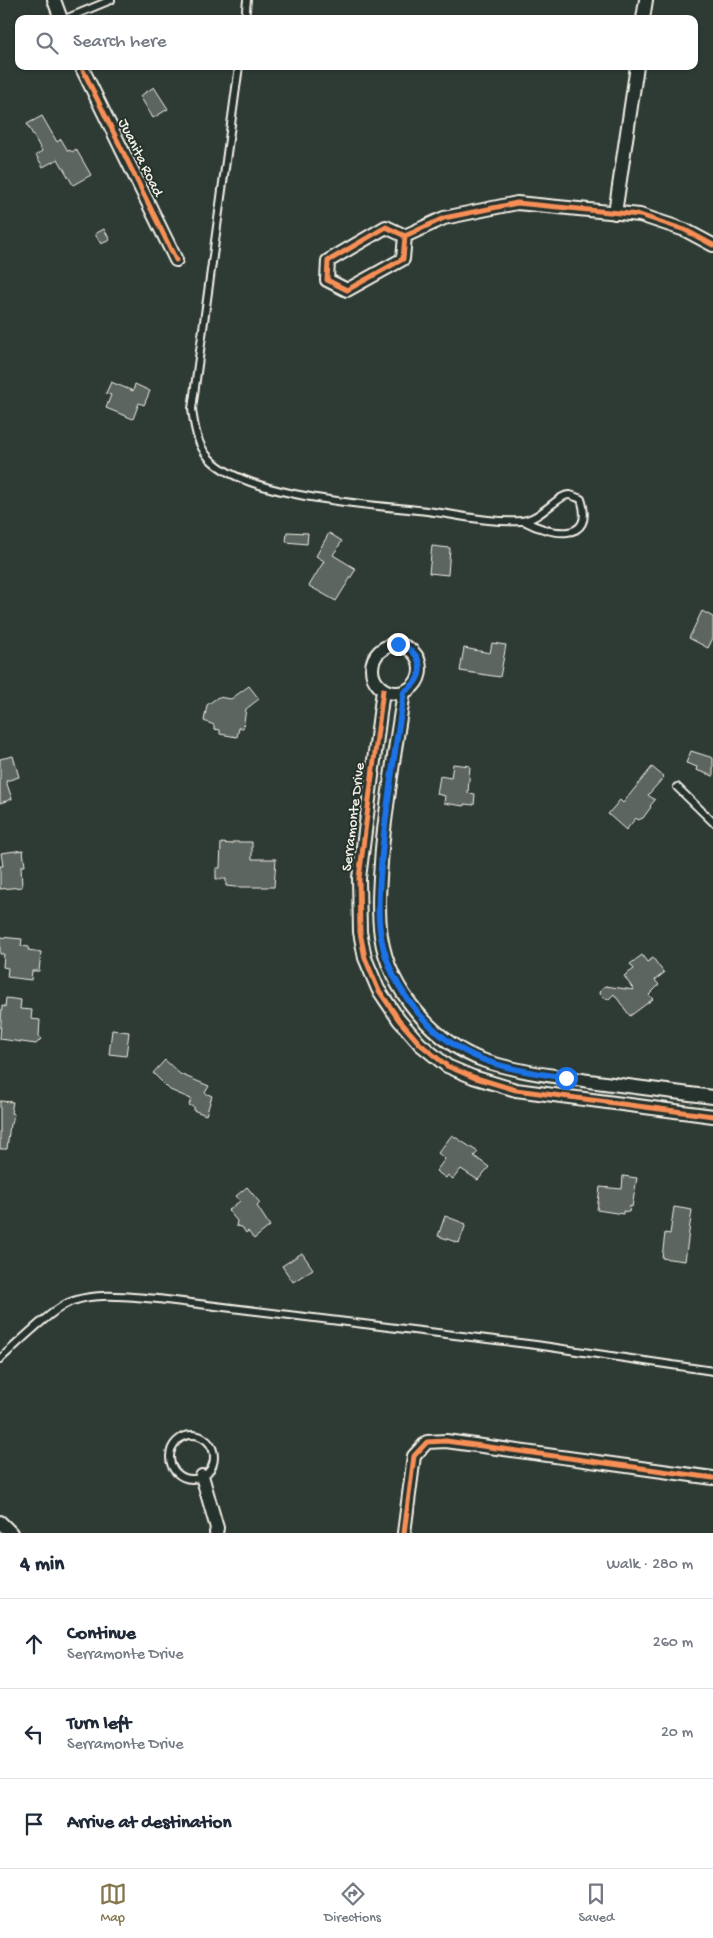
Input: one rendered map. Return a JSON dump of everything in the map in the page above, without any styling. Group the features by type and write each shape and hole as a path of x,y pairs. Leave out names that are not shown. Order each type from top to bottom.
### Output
{"street":[{"path":"54,0 59,15"},
{"path":"644,15 646,0"},
{"name":"Juanita Road","path":"83,70 176,260"},
{"path":"615,213 635,70"},
{"path":"406,236 403,259 347,290 327,280 328,261 386,227 406,236 444,218 516,203 640,215 685,230 713,245"},
{"path":"398,644 412,651 420,665 417,681 404,692 397,693 383,690 373,677 372,661 382,648 389,645 398,644"},
{"name":"Serramonte Drive","path":"383,690 359,878 360,932 366,958 378,989 399,1020 420,1044 448,1066 473,1077 516,1090 562,1098 713,1116"},
{"name":"Serramonte Drive","path":"404,692 385,825 379,892 381,937 391,970 411,1004 433,1029 458,1048 483,1060 505,1067 566,1078 713,1097"},
{"path":"366,822 385,825"},
{"path":"384,998 402,989"},
{"path":"562,1098 566,1078"},
{"path":"404,1533 414,1456 427,1442 446,1441 713,1478"},
{"path":"202,1476 217,1528 216,1533"},
{"path":"0,1522 11,1533"}],"lane":[{"path":"75,15 111,0"},
{"path":"245,15 247,0"},
{"path":"238,70 192,408 198,438 208,457 239,477 282,492 494,521 524,521 536,517 560,498 569,495 581,499 585,511 582,524 571,533 545,529 524,521"},
{"path":"677,787 713,822"},
{"path":"0,1359 50,1316 72,1301 106,1296 158,1299 536,1345 713,1371"},
{"path":"193,1434 206,1440 211,1445 214,1452 212,1466 202,1476 188,1479 181,1476 171,1465 170,1450 179,1439 193,1434"}],"building":[{"path":"154,87 168,109 153,118 140,96"},
{"path":"42,116 57,142 61,139 68,151 72,152 76,149 91,175 73,185 58,159 43,167 36,155 42,151 27,124"},
{"path":"104,229 110,240 101,244 95,234"},
{"path":"111,382 133,391 135,384 150,391 144,405 139,403 133,419 106,408 111,395 106,393"},
{"path":"287,532 308,533 307,544 286,542"},
{"path":"329,533 342,541 333,555 356,569 336,601 309,586 324,561 316,556"},
{"path":"432,546 450,548 448,575 429,573"},
{"path":"702,611 713,617 713,638 708,648 689,638"},
{"path":"492,643 506,645 500,677 460,671 464,648 490,653"},
{"path":"249,686 259,699 246,709 243,728 239,728 237,737 220,734 220,730 214,729 214,725 204,721 207,705 218,697 231,699"},
{"path":"691,751 713,758 713,776 696,770 697,767 686,763"},
{"path":"13,756 19,777 6,781 12,799 0,803 0,759"},
{"path":"453,764 470,766 468,793 475,794 474,805 464,804 464,806 444,803 445,796 437,794 440,776 451,778"},
{"path":"652,767 664,777 648,795 655,800 643,818 638,820 636,818 626,830 608,814 620,800 623,803"},
{"path":"232,842 252,842 252,859 276,859 274,887 226,886 226,879 216,879 216,868 220,868 221,843 232,844"},
{"path":"23,850 25,866 21,866 22,887 0,889 0,866 3,866 1,853"},
{"path":"0,937 22,939 21,946 29,947 28,950 41,952 39,971 32,971 31,980 7,977 8,968 3,967 4,954 0,954"},
{"path":"642,955 647,962 653,958 664,973 655,980 659,985 649,995 653,999 630,1016 614,994 609,999 604,998 600,994 601,989 605,986 634,990 624,976 634,969 630,964"},
{"path":"6,998 21,1000 20,1009 32,1010 31,1019 40,1020 39,1036 41,1039 36,1044 0,1039 2,1006 5,1007"},
{"path":"112,1030 129,1032 126,1056 109,1054"},
{"path":"165,1060 180,1074 209,1086 205,1093 212,1096 206,1115 193,1110 195,1108 189,1105 191,1099 170,1090 153,1073"},
{"path":"0,1101 13,1102 11,1113 14,1114 12,1124 10,1124 7,1149 0,1149"},
{"path":"452,1135 478,1152 474,1156 489,1167 478,1180 461,1169 453,1179 448,1175 446,1178 436,1171 445,1159 438,1153"},
{"path":"623,1176 637,1178 632,1207 630,1206 629,1212 623,1211 623,1214 597,1210 600,1187 622,1189"},
{"path":"247,1187 260,1203 257,1206 270,1226 254,1239 248,1231 246,1233 242,1227 236,1226 237,1221 228,1210 240,1201 236,1196"},
{"path":"674,1207 692,1210 685,1261 662,1258 665,1233 670,1234"},
{"path":"445,1216 466,1224 459,1243 438,1236"},
{"path":"302,1253 313,1269 293,1282 282,1266"}],"cycle path":[{"path":"83,70 176,260"},
{"path":"405,236 403,259 347,290 327,280 328,261 386,227 405,236 444,218 517,203 640,215 685,230 713,245"},
{"path":"383,690 359,878 360,932 365,958 378,989 399,1020 420,1044 447,1066 473,1077 516,1090 713,1116"},
{"path":"404,1533 414,1456 427,1442 446,1441 713,1478"}],"route":[{"path":"398,644 412,651 420,665 420,673 417,681 404,692 385,817 378,909 381,937 391,970 411,1004 433,1029 458,1048 483,1060 505,1067 566,1078"}]}
